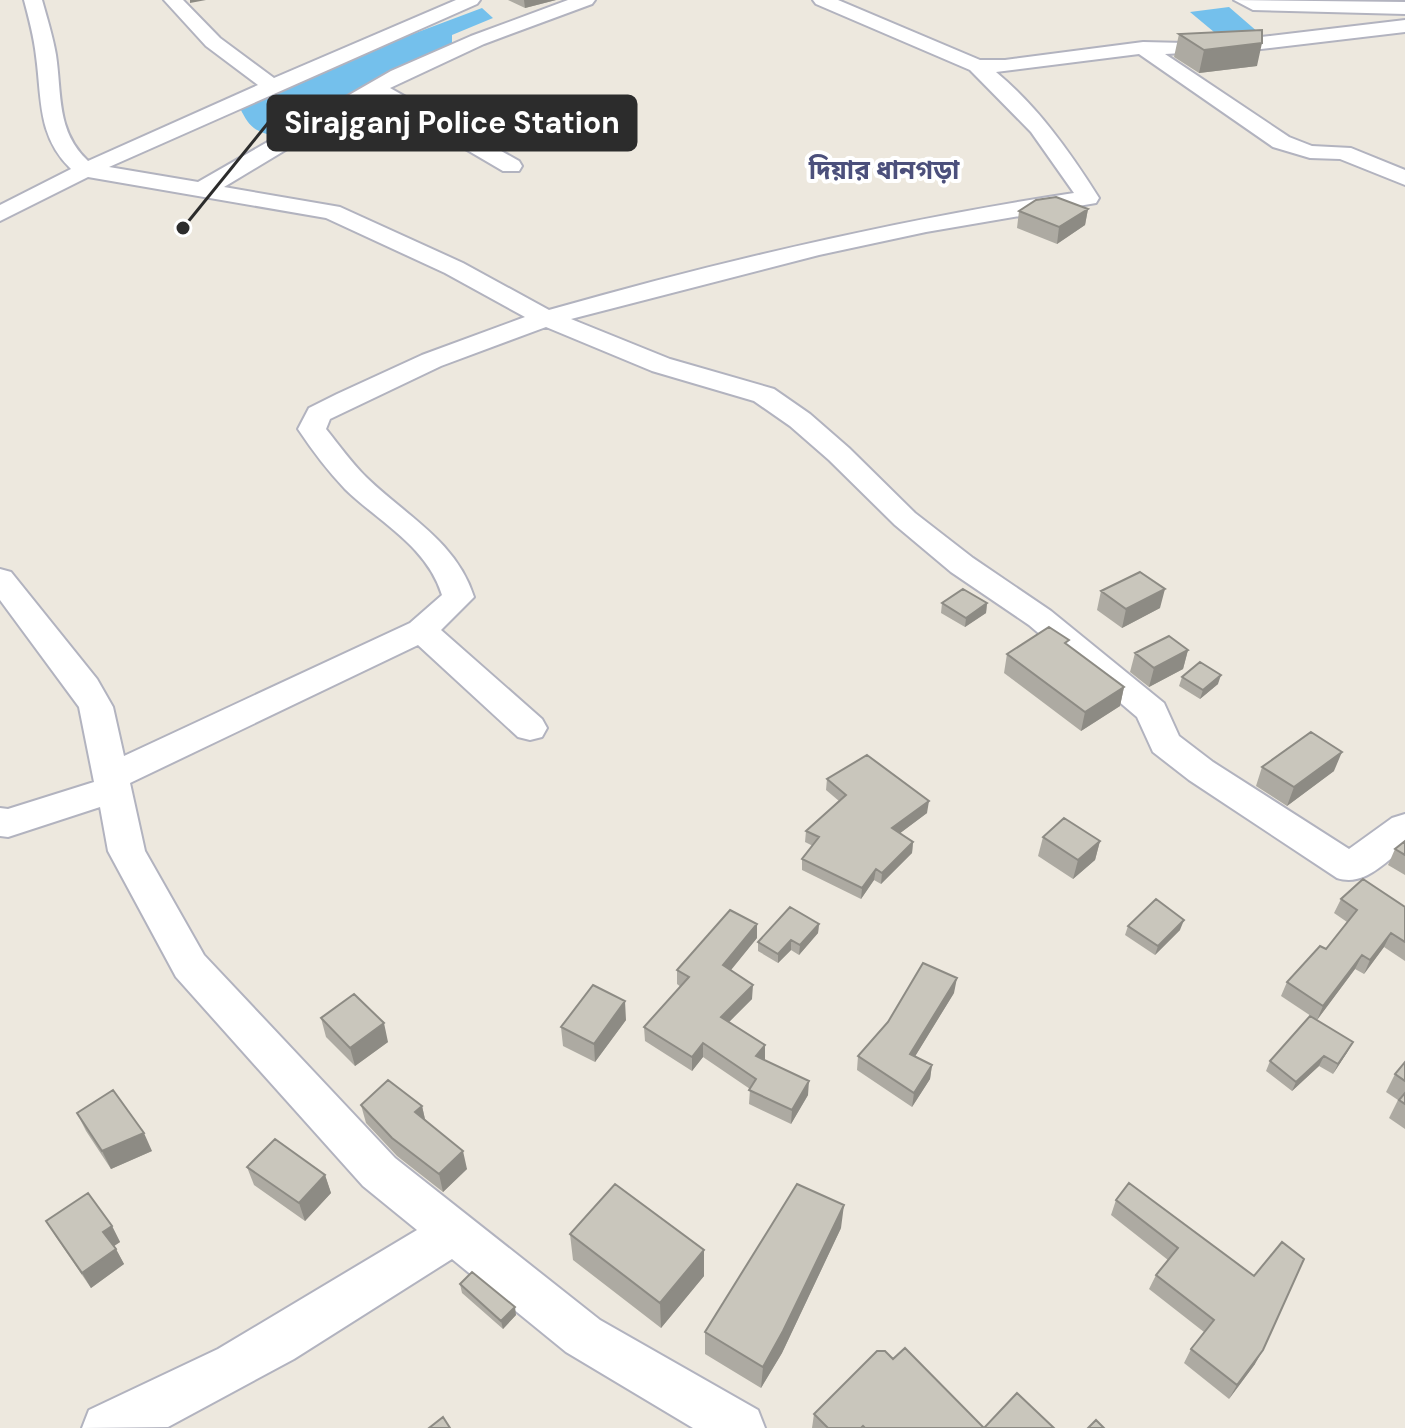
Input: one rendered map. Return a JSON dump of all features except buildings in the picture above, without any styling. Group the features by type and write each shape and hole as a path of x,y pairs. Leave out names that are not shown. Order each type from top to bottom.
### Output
{"street":[{"path":"33,0 46,57 48,112 70,158 85,170 332,212 454,268 547,318 661,365 764,395 830,446 962,565 1040,618 1152,711 1165,743 1201,771 1350,868 1405,828"},
{"path":"173,0 213,42 271,85"},
{"path":"0,214 85,170 271,85 471,0"},
{"path":"200,190 244,170 376,88 513,26 586,0"},
{"path":"0,822 8,823 113,782 421,630 458,597 456,585 430,547 355,482 312,429 319,414 374,385 547,318 834,244 971,215 1088,198 1057,148 1019,102 977,66 822,0"},
{"path":"1243,0 1253,5 1405,8"},
{"path":"977,66 1005,66 1143,48 1186,49 1405,26"},
{"path":"1143,48 1281,142 1310,152 1343,153 1405,178"},
{"path":"376,88 511,166"},
{"path":"0,579 85,687 96,707 127,851 190,966 379,1172 583,1336 740,1428"},
{"path":"421,630 530,728"},
{"path":"107,1428 167,1405 273,1346 452,1231"}],"water":[{"path":"1229,7 1259,33 1220,37 1190,12"},
{"path":"482,8 493,18 452,35 452,43 327,105 276,136 254,128 240,108 378,47"}],"place":[{"name":"Sirajganj Police Station","path":"183,228"}],"district":[{"name":"দিয়ার ধানগড়া","path":"884,170"}]}
